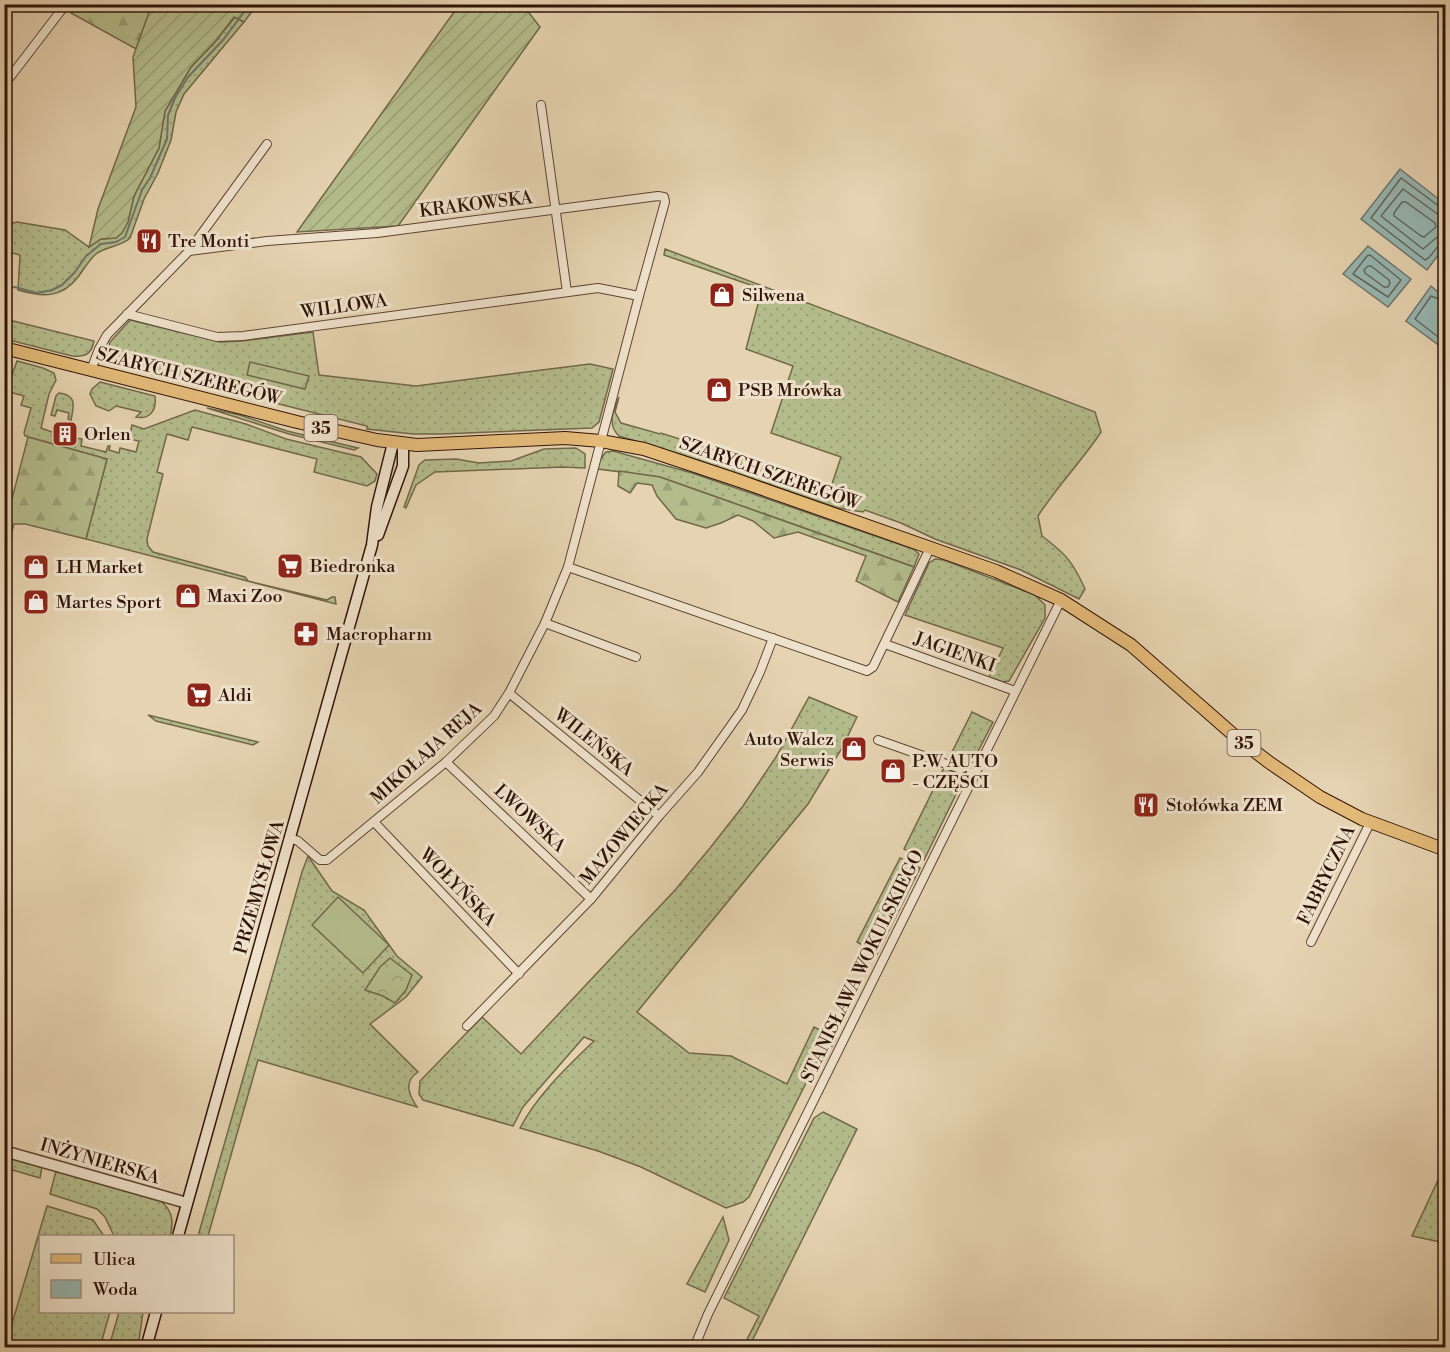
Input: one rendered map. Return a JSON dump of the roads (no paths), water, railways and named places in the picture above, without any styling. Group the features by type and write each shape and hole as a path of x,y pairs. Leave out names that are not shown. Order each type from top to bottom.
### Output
{"main road":[{"name":"SZARYCH SZEREGÓW","path":"4,348 320,428 398,443 457,444 565,438 634,447 680,460 996,571 1061,600 1131,645 1270,763 1320,797 1370,823 1446,850"},
{"name":"PRZEMYSŁOWA","path":"178,1235 372,545 379,501 398,443"},
{"name":"INŻYNIERSKA","path":"4,1151 187,1203"},
{"path":"146,1347 155,1313"}],"street":[{"path":"4,85 61,6"},
{"path":"541,105 567,292"},
{"path":"91,370 107,335 189,251 267,144"},
{"name":"KRAKOWSKA","path":"189,251 267,241 377,233 664,197 665,202 601,441"},
{"name":"WILLOWA","path":"127,314 217,337 243,336 598,288 639,296"},
{"name":"MIKOŁAJA REJA","path":"290,838 298,841 320,860 327,860 446,762 494,716 509,693 544,623 568,567 601,441"},
{"path":"568,567 867,671 873,667 885,644 930,548"},
{"name":"STANISŁAWA WOKULSKIEGO","path":"694,1347 708,1314 1061,600"},
{"path":"544,623 636,657"},
{"name":"MAZOWIECKA","path":"468,1026 591,899 698,772 742,710 760,672 772,638"},
{"name":"JAGIENKI","path":"885,644 1015,692"},
{"name":"WILEŃSKA","path":"509,693 659,816"},
{"path":"878,740 975,774"},
{"name":"LWOWSKA","path":"446,762 591,899"},
{"name":"WOŁYŃSKA","path":"374,822 519,974"},
{"name":"FABRYCZNA","path":"1311,942 1370,823"}],"water":[{"path":"1400,169 1445,204 1445,246 1427,270 1361,219"},
{"path":"1368,246 1411,279 1388,307 1343,274"},
{"path":"1431,286 1445,298 1446,347 1444,349 1406,321"}],"waterway":[{"path":"4,289 15,287 37,293 52,290 62,285 86,256 101,244 116,242 125,237 142,190 150,178 167,139 168,115 175,98 188,77 223,40 250,4"}],"place":[{"name":"Tre Monti","path":"149,241"},
{"name":"Silwena","path":"722,295"},
{"name":"PSB Mrówka","path":"719,390"},
{"name":"Orlen","path":"65,434"},
{"name":"Biedronka","path":"290,566"},
{"name":"LH Market","path":"36,567"},
{"name":"Maxi Zoo","path":"188,596"},
{"name":"Martes Sport","path":"36,602"},
{"name":"Macropharm","path":"306,634"},
{"name":"Aldi","path":"199,695"},
{"name":"Auto Walcz Serwis","path":"854,749"},
{"name":"P.W AUTO - CZĘŚCI","path":"893,771"},
{"name":"Stołówka ZEM","path":"1146,805"}]}
